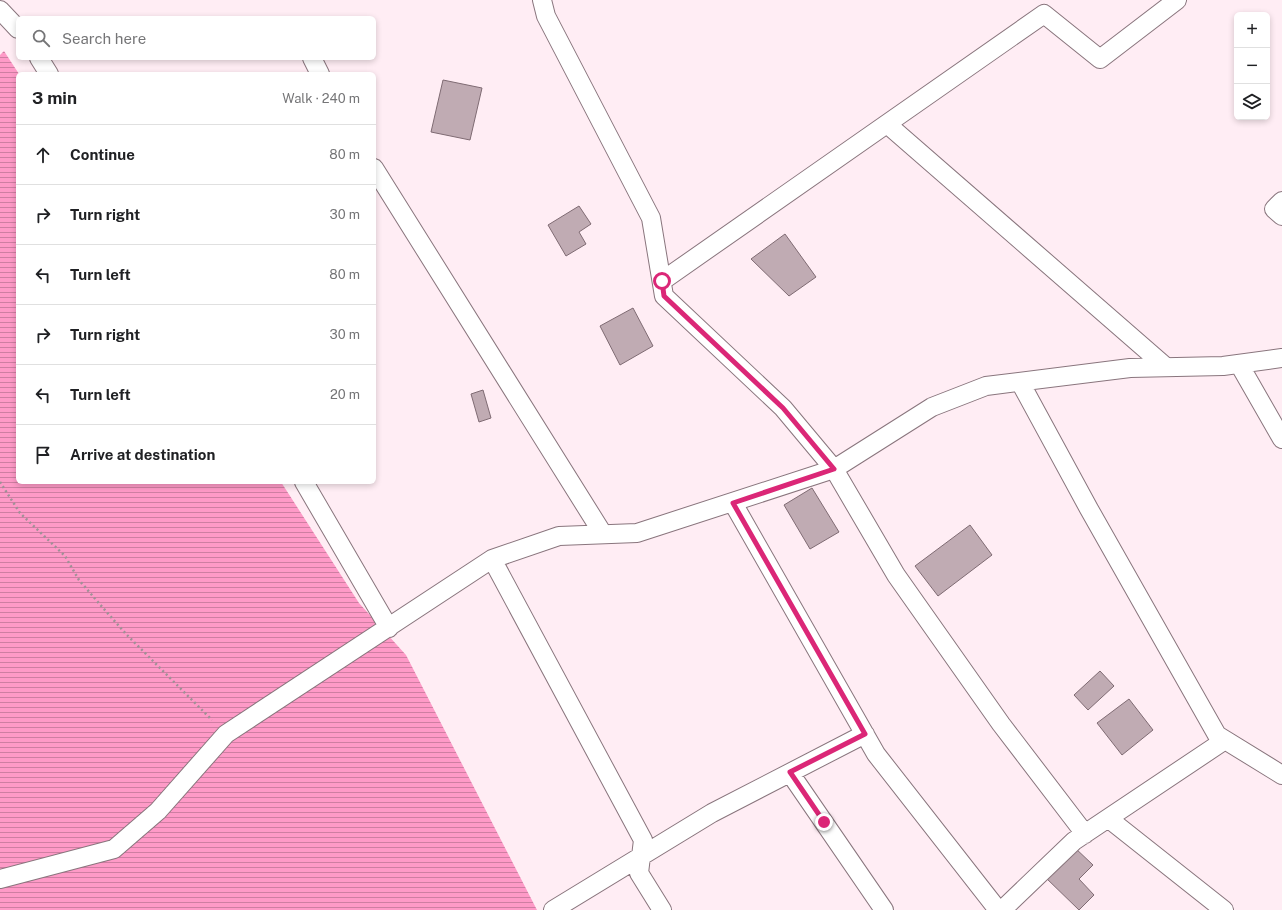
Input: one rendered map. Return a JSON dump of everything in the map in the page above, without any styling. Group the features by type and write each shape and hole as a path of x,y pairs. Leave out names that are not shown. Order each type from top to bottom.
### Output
{"street":[{"path":"542,0 546,16 651,218 664,296 783,408 834,469 896,575 1001,724 1085,834"},
{"path":"662,281 1044,14 1100,59 1178,0"},
{"path":"0,10 16,28"},
{"path":"40,60 47,72"},
{"path":"313,60 319,72"},
{"path":"887,124 1166,367"},
{"path":"376,171 603,534"},
{"path":"1282,202 1274,209 1282,216"},
{"path":"0,879 114,849 158,811 226,734 492,559 559,536 637,533 834,469 932,407 986,386 1130,368 1222,366 1282,358"},
{"path":"1240,364 1282,439"},
{"path":"1020,382 1089,509 1217,735 1282,775"},
{"path":"305,484 389,628"},
{"path":"733,503 876,754 998,910"},
{"path":"492,559 643,840 639,873 662,910"},
{"path":"552,910 712,813 865,734"},
{"path":"1002,910 1074,841 1226,740"},
{"path":"790,772 884,910"},
{"path":"1109,819 1224,910"}],"path":[{"path":"0,482 20,513 65,556 79,580 97,602 126,634 226,734"}],"shaded area":[{"path":"4,51 18,72 16,72 16,484 282,484 359,603 406,655 537,910 0,910 0,55"}],"building":[{"path":"443,80 482,88 470,140 431,132"},
{"path":"579,206 591,224 579,232 586,244 566,256 548,225"},
{"path":"785,234 816,277 789,296 751,259"},
{"path":"633,308 653,346 620,365 600,326"},
{"path":"483,390 491,418 479,422 471,394"},
{"path":"812,488 839,532 810,549 784,505"},
{"path":"970,525 992,555 938,596 915,566"},
{"path":"1100,671 1114,686 1088,710 1074,695"},
{"path":"1129,699 1153,730 1122,755 1097,723"},
{"path":"1073,846 1093,865 1079,879 1094,895 1079,910 1044,876"}],"route":[{"path":"662,281 664,296 783,408 834,469 733,503 865,734 790,772 824,822"}]}
